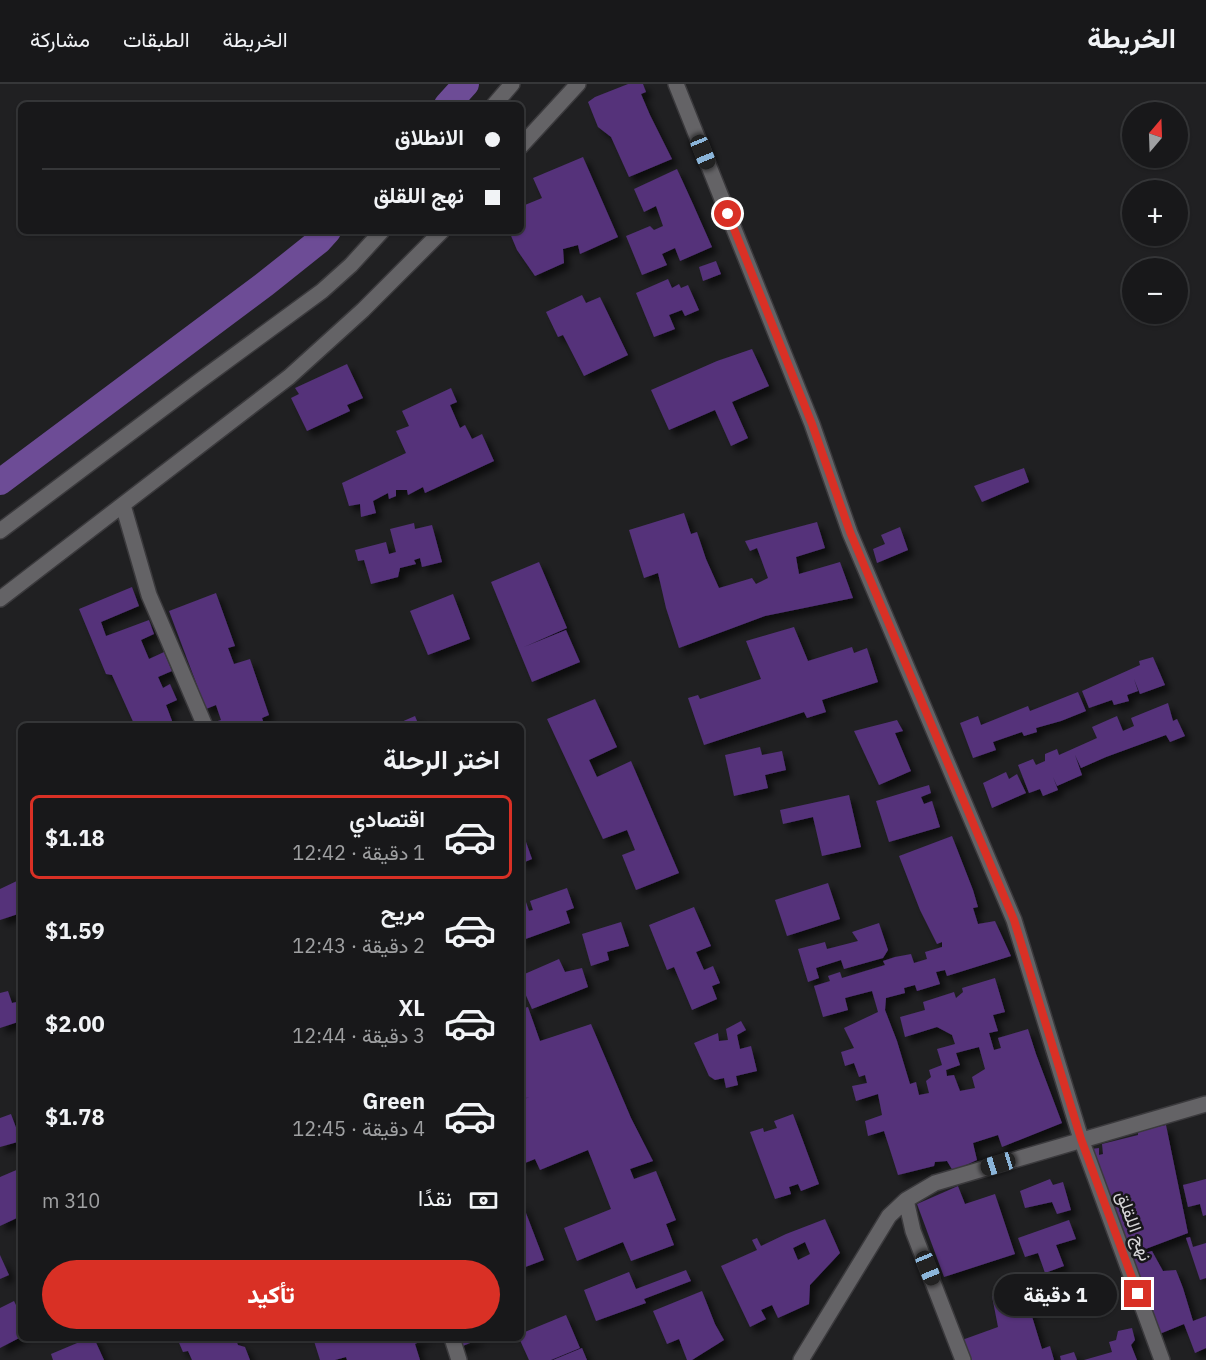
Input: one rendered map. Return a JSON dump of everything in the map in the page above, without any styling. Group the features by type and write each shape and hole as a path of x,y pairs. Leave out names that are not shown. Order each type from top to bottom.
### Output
{"street":[{"path":"497,102 512,84"},
{"path":"524,143 578,84"},
{"name":"نهج اللقلق","path":"676,84 812,424 850,532 1014,920 1081,1139 1162,1360"},
{"path":"0,531 322,291 351,265 379,234"},
{"path":"0,599 289,377 363,310 439,234"},
{"path":"123,505 149,595 204,723"},
{"path":"801,1360 889,1216 906,1200 935,1183 1206,1104"},
{"path":"906,1200 913,1230 963,1360"},
{"path":"453,1341 459,1360"}],"building":[{"path":"628,84 643,84 646,92 641,94 672,159 629,177 611,137 598,127 588,102"},
{"path":"583,157 618,237 580,254 578,245 563,249 564,263 535,276 517,250 510,234 524,234 524,205 542,198 533,178"},
{"path":"677,169 712,247 680,261 675,248 662,254 667,265 642,275 626,236 650,226 654,230 663,226 656,206 644,212 634,189"},
{"path":"716,261 721,274 703,281 699,267"},
{"path":"668,279 672,288 679,284 681,288 688,285 699,310 685,316 682,310 669,315 675,329 654,337 636,293"},
{"path":"582,295 586,303 600,297 628,355 584,376 563,335 558,337 546,312"},
{"path":"752,349 769,386 732,402 748,438 731,446 715,410 669,430 651,390 717,361"},
{"path":"347,364 363,398 347,405 350,411 307,431 291,398 299,394 295,388"},
{"path":"451,388 457,402 450,405 460,428 465,425 472,439 482,434 494,461 425,493 423,487 408,495 407,490 396,490 396,496 389,499 388,493 373,501 376,513 361,517 360,504 349,506 342,483 406,453 396,431 409,426 402,411"},
{"path":"1024,468 1029,482 982,502 974,486"},
{"path":"684,513 691,534 697,532 719,588 752,578 756,584 768,578 757,548 750,551 745,541 817,522 825,548 796,557 799,574 840,562 853,598 765,616 679,648 658,573 644,578 629,530"},
{"path":"414,523 415,529 432,525 442,562 422,567 420,558 414,560 416,564 400,568 398,577 371,584 364,560 358,561 355,550 386,542 389,554 396,552 390,529"},
{"path":"900,527 908,550 877,563 873,549 885,544 881,535"},
{"path":"539,562 567,628 524,647 566,630 580,662 532,682 491,582"},
{"path":"132,587 139,606 101,622 106,636 149,620 154,634 141,640 149,659 164,652 172,671 158,677 163,688 170,684 177,700 166,705 173,723 134,723 112,675 106,674 79,609"},
{"path":"216,593 235,646 228,648 234,664 250,659 269,715 262,718 264,723 211,723 221,720 216,705 206,709 169,611"},
{"path":"453,594 470,639 428,655 410,611"},
{"path":"794,627 808,661 852,647 854,653 867,648 878,682 822,700 826,712 807,718 804,712 704,745 688,698 698,695 700,699 761,679 746,641"},
{"path":"1153,657 1165,685 1140,694 1134,679 1138,691 1127,695 1129,701 1114,705 1112,700 1089,708 1082,691 1140,665 1139,661"},
{"path":"1078,692 1086,711 1036,728 1037,732 1024,736 1022,732 993,742 996,750 973,758 960,723 978,716 981,725 1028,706 1030,711"},
{"path":"595,699 617,747 589,760 597,777 631,761 679,873 636,890 622,855 635,850 627,830 603,839 547,719"},
{"path":"1168,703 1173,721 1177,719 1185,736 1170,742 1166,735 1081,768 1075,755 1082,775 1057,786 1053,777 1058,790 1043,796 1040,789 1029,793 1018,765 1033,759 1036,765 1045,761 1045,754 1057,749 1059,755 1097,738 1092,727 1117,716 1123,731 1134,726 1131,718"},
{"path":"415,716 418,723 399,723"},
{"path":"897,720 903,731 895,733 911,771 879,785 854,731"},
{"path":"760,747 762,755 782,751 786,770 765,775 768,788 734,796 725,755"},
{"path":"1006,772 1009,779 1017,774 1026,793 992,808 983,783"},
{"path":"929,785 931,793 921,797 924,804 932,801 940,827 889,842 876,801"},
{"path":"849,795 861,847 822,856 813,817 783,824 780,810"},
{"path":"952,836 973,890 978,907 973,908 978,924 995,921 1011,956 947,976 945,970 936,972 940,984 917,991 915,985 904,988 905,993 886,998 885,1010 910,1084 916,1082 919,1095 929,1093 926,1081 931,1077 929,1070 942,1065 937,1049 955,1044 952,1035 937,1027 905,1037 900,1017 925,1010 923,1002 954,992 956,998 963,992 962,988 995,978 1005,1012 993,1015 998,1031 989,1033 994,1050 1001,1048 998,1038 1028,1029 1062,1123 1002,1147 998,1135 973,1143 977,1160 953,1171 947,1161 935,1162 934,1166 898,1175 884,1131 868,1136 865,1121 882,1115 878,1094 856,1101 852,1086 867,1083 865,1075 859,1077 854,1063 845,1066 841,1052 854,1048 844,1028 878,1012 872,991 845,998 848,1010 823,1017 814,986 830,981 828,976 840,972 842,978 885,965 883,961 895,957 911,954 914,963 927,959 925,952 942,947 942,942 937,944 920,910 899,856","holes":["979,1047 985,1069 972,1077 975,1088 960,1091 954,1075 947,1076 946,1070 960,1065 956,1053"]},
{"path":"524,839 532,859 524,862"},
{"path":"18,880 18,914 0,920 0,889"},
{"path":"828,883 840,919 787,936 775,900"},
{"path":"567,888 574,908 566,911 570,923 524,940 524,903 526,902 529,911 533,910 530,901"},
{"path":"694,907 711,946 696,952 704,970 713,966 720,983 712,986 717,999 692,1010 674,967 667,970 649,925"},
{"path":"621,922 629,946 607,952 609,960 591,966 582,934"},
{"path":"879,923 888,950 883,958 844,969 841,960 816,968 819,978 808,982 798,949 825,942 827,949 858,941 852,932"},
{"path":"559,959 565,972 582,968 588,987 532,1009 524,991 524,974"},
{"path":"8,991 12,1003 18,1002 18,1022 0,1028 0,993"},
{"path":"528,1007 540,1041 591,1024 631,1118 653,1161 630,1169 634,1179 656,1171 676,1220 666,1224 674,1245 631,1261 623,1242 577,1261 564,1228 611,1209 588,1150 540,1170 535,1159 524,1163 524,1099 529,1097 524,1099 524,1008"},
{"path":"741,1021 746,1030 737,1035 740,1049 751,1046 757,1071 736,1076 738,1085 726,1088 724,1078 715,1080 709,1076 694,1043 718,1033 719,1041 728,1040 726,1029"},
{"path":"11,1114 18,1133 18,1142 0,1147 0,1118"},
{"path":"793,1114 819,1184 801,1191 798,1184 789,1187 791,1194 775,1199 750,1132 763,1128 764,1132 777,1128 774,1121"},
{"path":"1166,1125 1188,1233 1127,1256 1091,1149 1099,1148 1099,1155 1103,1154 1102,1144 1138,1135 1138,1131"},
{"path":"18,1169 18,1217 0,1226 0,1177"},
{"path":"1050,1179 1053,1185 1063,1182 1071,1210 1057,1214 1052,1202 1025,1208 1020,1191"},
{"path":"1206,1179 1206,1215 1203,1216 1200,1204 1188,1207 1183,1185"},
{"path":"958,1186 965,1204 995,1194 1015,1254 944,1277 917,1204"},
{"path":"524,1208 544,1260 524,1268"},
{"path":"825,1219 840,1253 810,1285 809,1304 778,1318 772,1305 761,1310 766,1319 750,1327 721,1266 757,1250 752,1240 757,1238 761,1246","holes":["805,1242 810,1254 798,1260 793,1248"]},
{"path":"1069,1220 1076,1239 1056,1245 1064,1266 1045,1273 1038,1253 1025,1257 1018,1238"},
{"path":"1190,1237 1193,1247 1206,1243 1206,1278 1200,1280 1186,1238"},
{"path":"1152,1251 1163,1271 1176,1270 1193,1321 1206,1316 1206,1348 1195,1353 1184,1324 1157,1335 1127,1258"},
{"path":"0,1255 9,1275 0,1279"},
{"path":"686,1270 691,1281 644,1299 646,1303 596,1321 584,1290 629,1272 636,1289"},
{"path":"1023,1287 1042,1349 1050,1346 1054,1360 970,1360 962,1340 998,1327 992,1296"},
{"path":"702,1291 724,1340 692,1360 687,1360 679,1339 667,1344 653,1311"},
{"path":"14,1301 18,1309 18,1339 0,1348 0,1308"},
{"path":"566,1315 580,1348 551,1360 529,1360 520,1341 524,1341 524,1332"},
{"path":"1132,1328 1135,1340 1131,1345 1137,1360 1084,1360 1112,1352 1109,1342 1116,1340 1118,1331"},
{"path":"82,1341 95,1341 104,1360 53,1360 51,1354"},
{"path":"178,1341 236,1341 238,1345 245,1347 250,1360 192,1360 188,1351 183,1352"},
{"path":"314,1341 422,1341 415,1344 420,1360 347,1360 346,1357 320,1360"},
{"path":"456,1341 475,1341 458,1348"},
{"path":"582,1348 587,1360 553,1360"},
{"path":"1074,1352 1077,1360 1061,1360 1060,1356"}],"waterway":[{"path":"450,102 466,84"},
{"path":"0,482 265,284 325,234"}],"route":[{"path":"728,214 760,299 812,424 850,532 1014,920 1081,1139 1138,1294"}]}
